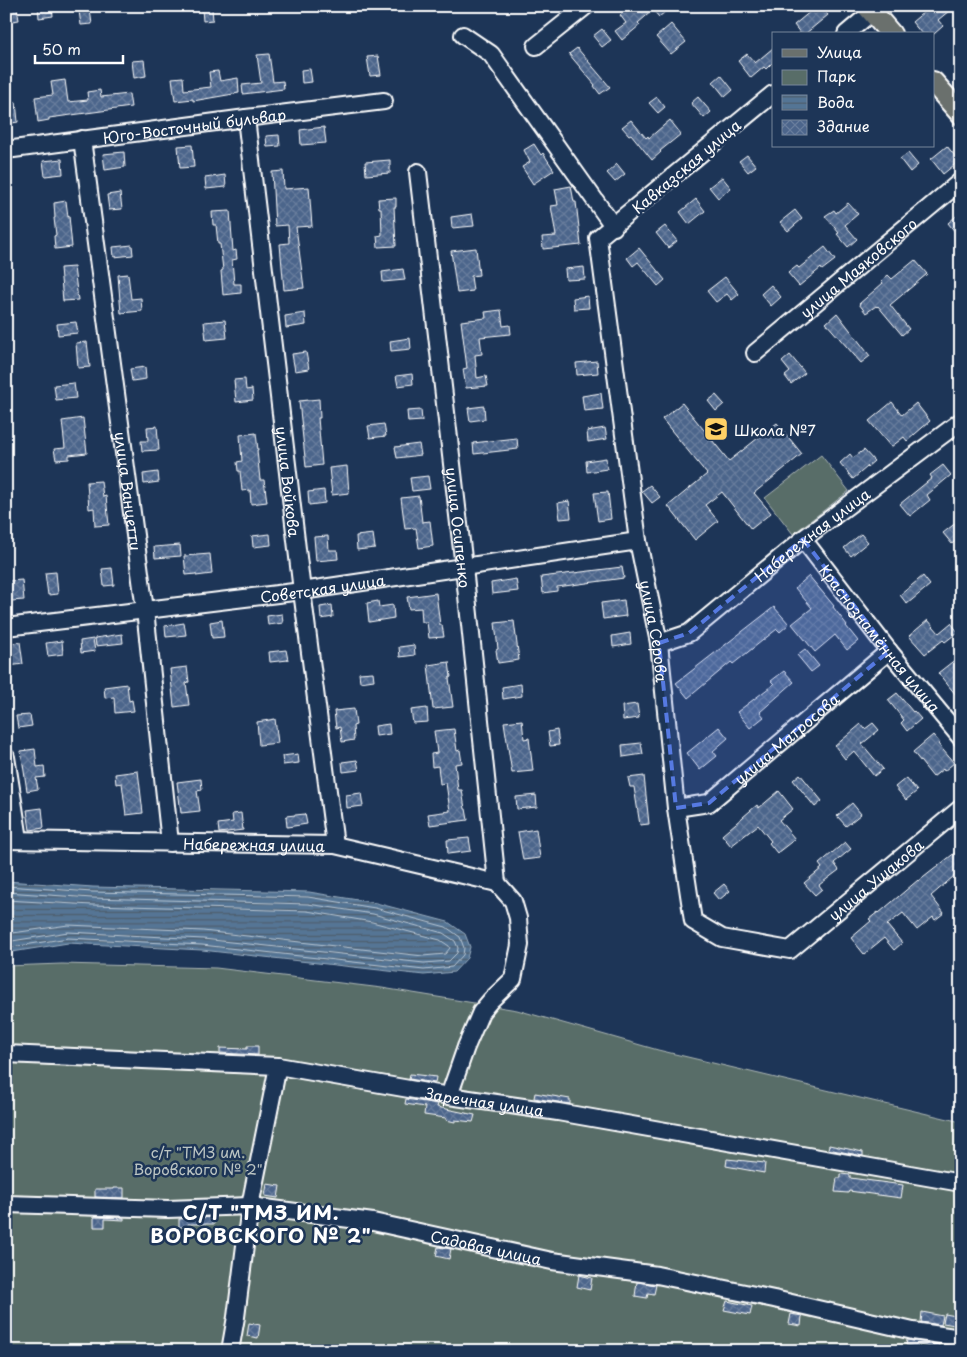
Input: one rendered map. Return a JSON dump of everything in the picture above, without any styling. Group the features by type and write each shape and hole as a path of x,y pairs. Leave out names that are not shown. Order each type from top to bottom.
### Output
{"main road":[{"path":"873,8 890,32"},
{"path":"934,83 961,114"}],"street":[{"path":"536,46 586,6"},
{"path":"848,32 873,8"},
{"path":"463,35 491,54 614,226"},
{"name":"Кавказская улица","path":"598,238 772,95"},
{"name":"Юго-Восточный бульвар","path":"6,150 384,101"},
{"name":"улица Войкова","path":"246,118 302,591 335,845"},
{"name":"улица Ванцетти","path":"82,139 145,610 170,843"},
{"name":"улица Осипенко","path":"418,172 464,567 498,883"},
{"name":"улица Маяковского","path":"755,353 961,181"},
{"name":"улица Серова","path":"598,238 638,540 659,643 676,808 693,921 722,938 790,950"},
{"name":"Набережная улица","path":"659,643 689,633 804,539 960,423"},
{"name":"Краснознамённая улица","path":"804,539 889,651 961,738"},
{"name":"Советская улица","path":"6,627 302,591 638,540"},
{"name":"улица Матросова","path":"676,808 709,803 889,651"},
{"path":"6,757 12,839"},
{"name":"улица Ушакова","path":"790,950 961,808"},
{"name":"Набережная улица","path":"12,839 335,845 498,883"},
{"path":"449,1096 466,1047 481,1012 513,979 520,945 518,918 513,901 498,883"},
{"name":"Заречная улица","path":"6,1054 278,1066 449,1096 558,1112 961,1183"},
{"path":"230,1351 250,1206 278,1066"},
{"name":"Садовая улица","path":"6,1204 168,1209 250,1206 372,1222 552,1261 657,1275 774,1299 913,1331 961,1338"}],"highlighted area":[{"path":"803,539 889,651 709,803 676,808 659,643 689,633"}],"green space":[{"path":"821,455 849,491 793,534 765,498"},
{"name":"с/т \"ТМЗ им. Воровского № 2\"","path":"62,964 216,968 382,988 517,1010 658,1050 961,1122 961,1351 6,1351 6,966"}],"water":[{"path":"6,881 93,887 309,892 376,903 448,922 465,934 470,947 467,958 454,972 424,975 202,950 68,943 6,953"}],"building":[{"path":"38,6 52,6 53,16 39,18"},
{"path":"631,6 672,6 659,17 653,10 638,23 640,25 622,40 615,31 626,23 620,15"},
{"path":"817,6 821,6 828,15 807,32 799,32 794,25"},
{"path":"931,6 955,6 938,20 943,26 934,34 934,32 920,32 912,22"},
{"path":"17,8 19,20 6,22 6,9"},
{"path":"212,8 213,20 203,21 202,9"},
{"path":"90,10 92,24 81,25 79,11"},
{"path":"671,24 686,42 671,54 656,37"},
{"path":"602,29 611,40 602,47 593,36"},
{"path":"577,48 610,87 600,94 595,85 569,54"},
{"path":"772,49 772,63 751,78 738,61 747,54 755,63"},
{"path":"269,54 273,82 283,81 284,89 243,94 242,85 261,83 257,55"},
{"path":"378,56 381,75 370,76 367,57"},
{"path":"144,60 146,76 134,78 132,61"},
{"path":"310,69 312,82 302,83 301,70"},
{"path":"218,71 220,81 238,78 239,93 193,101 193,99 175,101 172,78 183,77 184,90 211,87 209,72"},
{"path":"721,75 733,90 725,97 713,82"},
{"path":"65,80 68,102 88,100 87,92 100,90 101,97 129,94 131,107 49,118 49,120 38,122 35,97 53,95 51,82"},
{"path":"657,97 665,107 658,113 649,103"},
{"path":"698,97 711,112 704,118 691,103"},
{"path":"16,102 18,122 6,124 6,103"},
{"path":"631,120 646,138 648,136 649,138 670,120 681,134 652,160 631,134 629,135 622,127"},
{"path":"324,127 326,143 301,145 300,130"},
{"path":"279,135 280,146 267,147 266,136"},
{"path":"534,144 541,155 543,153 554,170 533,184 522,167 530,162 524,150"},
{"path":"192,145 194,167 180,168 178,146"},
{"path":"947,146 959,161 943,174 931,159"},
{"path":"124,152 125,167 105,170 103,154"},
{"path":"908,153 918,165 910,172 900,159"},
{"path":"747,155 756,166 748,172 739,161"},
{"path":"62,159 63,174 45,176 43,161"},
{"path":"390,160 390,173 366,175 365,162"},
{"path":"617,164 625,174 615,182 607,173"},
{"path":"283,171 284,189 309,187 312,226 296,227 304,288 284,290 280,244 289,243 288,225 275,226 272,172"},
{"path":"225,175 226,187 206,189 205,178"},
{"path":"722,177 731,188 718,198 709,187"},
{"path":"571,186 574,202 576,202 581,245 543,249 542,237 556,236 551,206 558,205 555,189"},
{"path":"120,193 122,209 109,210 107,195"},
{"path":"396,198 396,207 394,207 396,246 378,247 377,236 382,235 381,208 379,208 378,199"},
{"path":"696,199 705,211 689,224 680,212"},
{"path":"66,201 72,247 55,249 54,203"},
{"path":"848,203 858,214 845,225 857,239 848,247 825,216 834,210 836,213"},
{"path":"795,210 802,219 788,231 780,222"},
{"path":"230,211 233,251 236,250 237,259 232,260 234,284 241,284 241,293 223,295 220,244 218,244 216,225 213,225 212,212"},
{"path":"961,212 961,229 956,233 948,223"},
{"path":"472,214 474,226 452,228 451,217"},
{"path":"665,226 677,241 668,248 656,233"},
{"path":"132,245 133,255 114,257 113,247"},
{"path":"825,247 835,260 822,270 821,268 799,286 788,273 797,266 799,268"},
{"path":"476,248 479,275 471,276 473,291 457,293 451,251"},
{"path":"639,248 665,280 658,286 638,262 633,266 627,258"},
{"path":"915,260 927,274 890,305 909,329 902,335 878,306 866,313 859,304 883,283 881,281 888,275 892,279"},
{"path":"74,267 78,300 63,301 60,268"},
{"path":"584,267 585,279 566,280 565,269"},
{"path":"403,269 405,280 383,282 382,272"},
{"path":"128,274 131,299 141,298 142,311 121,313 118,275"},
{"path":"725,277 739,294 732,300 727,294 716,302 707,291"},
{"path":"771,285 781,297 771,306 761,294"},
{"path":"588,296 589,308 574,309 573,298"},
{"path":"501,310 503,326 510,325 511,334 480,337 482,354 475,355 477,378 486,376 488,386 466,388 463,369 467,368 461,321 486,318 485,312"},
{"path":"305,313 306,325 286,328 285,316"},
{"path":"837,313 870,356 861,363 826,323"},
{"path":"225,320 227,338 206,340 204,322"},
{"path":"76,322 78,333 58,335 57,324"},
{"path":"410,338 411,349 391,351 390,341"},
{"path":"87,342 90,367 78,368 76,343"},
{"path":"306,352 309,369 295,371 292,354"},
{"path":"790,355 805,373 791,384 785,376 790,372 782,362"},
{"path":"597,361 598,373 577,375 576,363"},
{"path":"145,367 146,379 132,381 130,369"},
{"path":"412,374 413,384 398,386 396,376"},
{"path":"245,379 246,390 252,389 253,400 236,402 234,380"},
{"path":"74,383 76,398 56,400 54,385"},
{"path":"601,393 603,409 584,411 582,396"},
{"path":"716,395 724,404 716,411 708,401"},
{"path":"319,399 320,418 318,418 322,465 306,467 299,401"},
{"path":"892,402 902,415 916,403 930,421 907,441 904,437 891,447 869,421"},
{"path":"682,403 729,461 777,423 802,454 754,493 771,513 751,529 722,492 705,505 718,521 695,540 668,506 707,474 662,419"},
{"path":"484,406 485,419 470,421 468,408"},
{"path":"421,410 422,421 408,422 407,411"},
{"path":"83,418 87,453 69,455 69,459 56,460 54,449 65,448 62,421"},
{"path":"384,424 386,436 370,438 368,426"},
{"path":"157,426 159,450 142,451 141,441 148,441 147,427"},
{"path":"605,428 607,439 588,442 587,431"},
{"path":"256,433 260,480 264,480 267,502 251,504 250,490 242,491 237,462 242,461 240,435"},
{"path":"517,438 518,449 474,454 473,443"},
{"path":"419,444 421,455 397,458 395,447"},
{"path":"864,450 874,461 853,479 840,463 850,454 853,458"},
{"path":"606,458 607,469 587,472 586,461"},
{"path":"943,465 951,475 927,495 930,500 910,516 900,504 932,478 930,475"},
{"path":"347,466 349,493 332,495 329,468"},
{"path":"158,472 159,482 144,484 143,474"},
{"path":"428,476 430,489 412,491 410,478"},
{"path":"101,481 103,497 106,496 109,525 95,526 94,508 89,509 87,482"},
{"path":"650,485 660,497 652,503 642,491"},
{"path":"324,490 325,503 309,505 308,492"},
{"path":"608,492 611,519 598,521 594,493"},
{"path":"419,496 422,522 430,521 433,546 419,548 416,528 405,529 401,498"},
{"path":"569,501 571,518 560,519 558,503"},
{"path":"957,522 961,527 961,536 952,544 943,533"},
{"path":"270,534 271,545 253,547 252,536"},
{"path":"373,534 375,548 357,550 356,536"},
{"path":"861,534 868,542 851,556 844,548"},
{"path":"328,536 329,550 337,550 338,559 316,561 314,537"},
{"path":"180,545 181,556 155,558 154,547"},
{"path":"210,554 212,574 186,575 184,556"},
{"path":"622,567 624,578 557,587 557,591 543,593 541,577"},
{"path":"112,568 114,585 104,586 102,569"},
{"path":"56,572 58,594 48,595 45,573"},
{"path":"809,576 834,606 858,641 847,650 835,635 815,652 792,624 812,608 795,588"},
{"path":"923,576 930,585 907,604 900,595"},
{"path":"516,579 518,591 492,594 491,583"},
{"path":"22,580 24,600 11,601 9,581"},
{"path":"436,593 440,625 442,625 444,637 429,638 427,622 422,622 421,608 409,609 407,597"},
{"path":"624,600 626,616 603,619 601,603"},
{"path":"378,601 379,607 393,605 394,618 369,622 367,603"},
{"path":"332,605 333,617 321,619 320,607"},
{"path":"774,607 789,624 780,632 777,629 733,664 731,662 688,698 676,683"},
{"path":"282,614 283,623 268,625 267,616"},
{"path":"222,620 224,637 212,638 210,622"},
{"path":"928,620 939,633 951,623 958,632 945,642 943,640 925,654 909,636"},
{"path":"514,621 519,660 498,663 495,623"},
{"path":"184,623 186,635 166,637 165,626"},
{"path":"630,633 631,644 613,647 612,636"},
{"path":"122,634 123,643 96,646 95,638"},
{"path":"93,639 95,651 81,653 80,641"},
{"path":"62,641 63,654 48,656 46,643"},
{"path":"20,642 23,664 9,666 6,644"},
{"path":"414,645 415,655 400,657 399,647"},
{"path":"805,649 819,666 811,672 797,655"},
{"path":"286,650 288,660 270,662 269,652"},
{"path":"961,655 961,701 938,673"},
{"path":"449,662 453,707 433,709 428,665"},
{"path":"187,667 189,682 186,683 189,705 174,707 170,669"},
{"path":"784,671 794,682 760,712 764,717 750,728 737,712 774,684 771,681"},
{"path":"373,672 374,680 360,682 359,673"},
{"path":"127,684 129,701 132,700 134,711 115,713 114,697 105,698 104,687"},
{"path":"521,684 522,696 503,699 502,687"},
{"path":"897,693 921,719 907,731 901,723 904,720 888,700"},
{"path":"637,704 639,718 623,720 622,706"},
{"path":"427,708 428,722 413,723 411,710"},
{"path":"354,709 356,725 353,726 354,740 342,742 340,727 336,728 334,711"},
{"path":"30,715 32,726 18,728 16,716"},
{"path":"275,719 278,743 259,745 257,722"},
{"path":"522,720 524,739 529,738 533,771 512,773 504,722"},
{"path":"873,723 879,730 862,744 883,769 874,776 854,751 845,759 835,746 861,724 865,729"},
{"path":"389,724 390,734 376,736 375,726"},
{"path":"719,727 728,738 713,751 717,756 700,770 687,753"},
{"path":"454,729 457,751 460,750 462,763 455,764 458,790 462,790 468,820 430,825 428,814 450,811 446,783 440,784 438,766 432,767 431,754 437,753 434,731"},
{"path":"557,730 559,745 550,746 548,732"},
{"path":"933,735 954,763 933,777 913,752"},
{"path":"641,743 643,754 623,757 622,745"},
{"path":"35,749 37,767 44,766 45,777 36,778 38,789 27,791 21,751"},
{"path":"298,754 299,763 283,765 282,756"},
{"path":"357,760 359,770 343,772 342,762"},
{"path":"138,771 143,813 126,815 122,783 116,784 115,774"},
{"path":"800,774 822,801 815,807 793,780"},
{"path":"644,776 649,824 640,825 634,787 630,787 628,778"},
{"path":"906,778 917,791 906,800 895,787"},
{"path":"201,779 202,790 197,791 200,811 181,813 177,782"},
{"path":"779,791 793,809 779,820 795,839 777,853 769,843 771,841 758,825 731,846 722,835 757,805 759,808"},
{"path":"361,793 363,806 347,808 346,795"},
{"path":"536,795 537,807 517,809 516,797"},
{"path":"852,803 861,814 846,826 837,816"},
{"path":"42,808 44,828 30,830 27,810"},
{"path":"241,813 243,830 219,833 218,824 233,822 232,814"},
{"path":"305,814 307,824 287,827 286,816"},
{"path":"536,829 540,858 523,860 518,832"},
{"path":"469,838 471,851 448,854 447,840"},
{"path":"845,842 851,849 834,863 839,870 819,885 822,889 815,895 804,883 822,868 819,864"},
{"path":"961,848 961,870 931,896 944,913 935,920 933,917 917,930 903,913 887,925 902,943 894,950 884,938 864,954 851,938 871,921 869,919"},
{"path":"724,884 730,891 719,900 713,893"},
{"path":"247,1046 258,1046 258,1055 220,1053 220,1048 247,1049"},
{"path":"410,1074 436,1077 435,1083 409,1079"},
{"path":"535,1093 570,1099 570,1104 534,1098"},
{"path":"406,1099 438,1104 437,1107 475,1115 473,1122 455,1120 455,1122 446,1120 446,1118 424,1115 425,1107 405,1104"},
{"path":"829,1145 863,1152 863,1156 828,1149"},
{"path":"727,1159 765,1163 764,1173 726,1166"},
{"path":"841,1174 850,1175 850,1178 903,1185 901,1198 849,1191 848,1193 835,1192 837,1178 841,1178"},
{"path":"267,1184 280,1186 278,1198 265,1196"},
{"path":"124,1188 124,1198 95,1197 95,1189"},
{"path":"94,1217 124,1218 124,1220 105,1219 105,1227 94,1227"},
{"path":"214,1217 214,1224 188,1224 188,1227 179,1227 179,1219"},
{"path":"438,1247 451,1249 449,1259 436,1256"},
{"path":"579,1275 592,1278 590,1290 577,1287"},
{"path":"637,1282 656,1285 654,1294 648,1293 647,1298 635,1296"},
{"path":"727,1301 752,1306 750,1315 724,1310"},
{"path":"922,1312 943,1316 941,1325 921,1322"},
{"path":"791,1314 802,1316 801,1326 789,1324"},
{"path":"945,1314 961,1317 961,1326 943,1323"},
{"path":"249,1323 260,1325 258,1338 247,1336"},
{"path":"907,1340 939,1345 939,1348 906,1345"}],"place":[{"name":"Школа №7","path":"716,429"}],"district":[{"name":"С/Т \"ТМЗ ИМ. ВОРОВСКОГО № 2\"","path":"261,1224"}]}
